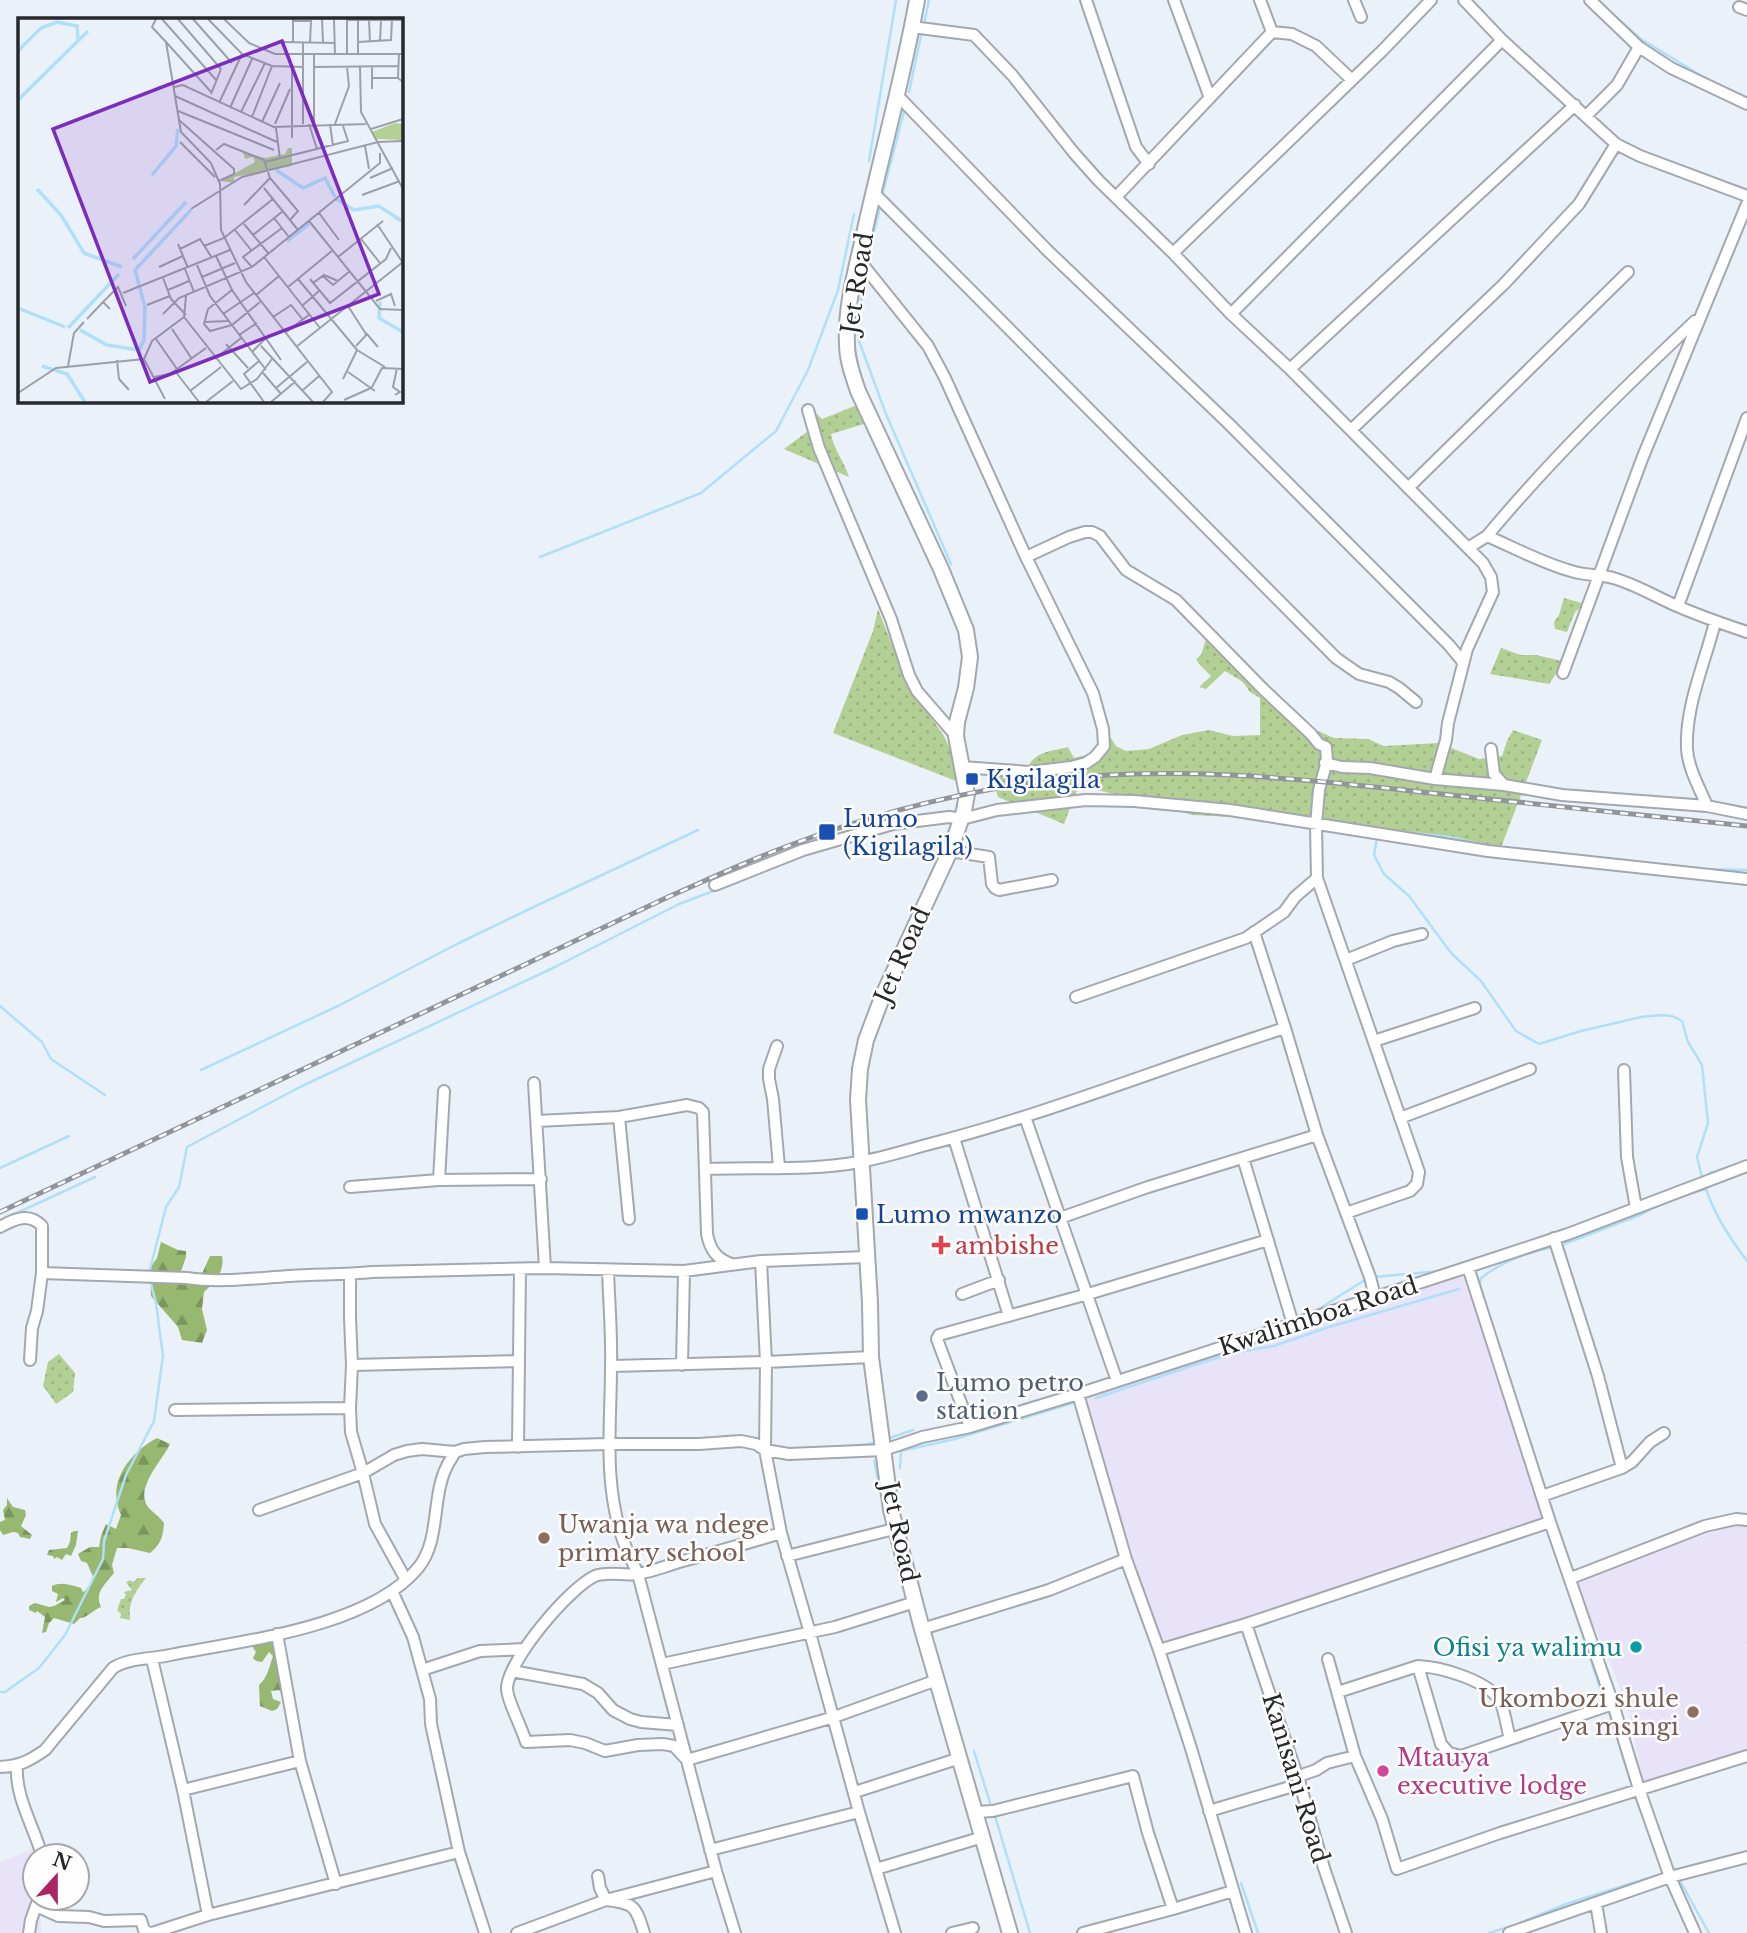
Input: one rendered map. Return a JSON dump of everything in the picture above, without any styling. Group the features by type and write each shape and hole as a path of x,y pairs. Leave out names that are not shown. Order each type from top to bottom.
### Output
{"main road":[{"name":"Jet Road","path":"917,0 852,290 847,346 858,391 942,569 966,630 969,672 957,722 957,736 967,794 962,819 950,851 883,995 866,1040 860,1069 858,1100 871,1357 891,1510 922,1629 1010,1933"}],"street":[{"path":"1086,0 1136,147 1149,164"},
{"path":"1174,0 1210,98"},
{"path":"1260,0 1272,32"},
{"path":"1354,0 1361,17"},
{"path":"1173,253 1432,0"},
{"path":"1464,0 1502,40 1616,144 1640,156 1747,196"},
{"path":"1590,0 1639,47 1671,68 1747,104"},
{"path":"912,27 974,35 1013,76 1074,153 1116,197 1483,563 1491,577 1493,592 1467,649 1435,779"},
{"path":"1116,197 1272,32"},
{"path":"1272,32 1292,34 1316,46 1352,80"},
{"path":"1231,314 1502,40"},
{"path":"1586,116 1617,85 1639,47"},
{"path":"897,95 1047,250 1228,423 1463,662"},
{"path":"1290,369 1575,105"},
{"path":"1351,430 1504,284 1579,204 1616,144"},
{"path":"873,192 1336,657 1359,674 1389,682 1416,702"},
{"path":"1563,673 1598,576 1747,204"},
{"path":"859,260 928,346 1026,557 1093,693 1103,729 1104,746 1086,763 1030,772 962,767"},
{"path":"1408,488 1628,272"},
{"path":"1468,548 1487,536 1624,389 1700,317"},
{"path":"808,410 819,448 891,619 909,675 917,691 957,736"},
{"path":"1678,607 1747,418"},
{"path":"1026,557 1069,537 1093,532 1100,536 1126,570 1176,600 1254,681 1319,744 1326,747 1319,790 1317,878 1419,1172 1417,1184 1410,1191 1346,1213"},
{"path":"1487,536 1547,563 1574,572 1611,577 1715,622 1747,632"},
{"path":"1707,806 1687,750 1694,694 1715,622"},
{"path":"1491,749 1494,774 1504,785"},
{"path":"1325,764 1504,785 1562,795 1707,806 1747,814"},
{"path":"715,886 803,850 893,824 949,817 962,819 997,810 1086,800 1170,803 1230,810 1488,851 1747,879"},
{"path":"950,851 989,858 992,884 999,890 1052,880"},
{"path":"1076,997 1247,938 1283,912 1295,897 1317,878"},
{"path":"1254,932 1317,1135 1375,1297"},
{"path":"1346,960 1393,941 1422,934"},
{"path":"1374,1041 1475,1008"},
{"path":"705,1169 830,1166 861,1162 1025,1117 1285,1028"},
{"path":"777,1046 769,1069 769,1079 779,1167"},
{"path":"1400,1118 1530,1069"},
{"path":"1624,1070 1627,1157 1636,1208"},
{"path":"534,1083 545,1268"},
{"path":"439,1180 444,1091"},
{"path":"537,1121 620,1117 687,1105 699,1108 703,1112 707,1234 713,1252 722,1261 734,1265"},
{"path":"620,1117 629,1219"},
{"path":"1025,1117 1117,1381"},
{"path":"1060,1218 1148,1187 1317,1135"},
{"path":"954,1138 1009,1316"},
{"path":"1243,1158 1293,1324"},
{"name":"Kwalimboa Road","path":"259,1510 363,1473 394,1455 407,1451 455,1452 485,1447 741,1441 756,1444 765,1450 789,1454 884,1450 1078,1394 1468,1267 1747,1166"},
{"path":"350,1186 439,1180 541,1180"},
{"path":"0,1227 20,1218 31,1218 42,1226 42,1273 32,1328 30,1360"},
{"path":"1554,1238 1598,1376 1622,1468"},
{"path":"970,1426 937,1338 939,1335 1268,1240"},
{"path":"42,1273 187,1278 211,1282 372,1272 545,1268 684,1271 761,1261 866,1257"},
{"path":"761,1261 766,1363 765,1450 781,1533 895,1933"},
{"path":"1468,1267 1639,1789 1670,1877 1695,1933"},
{"path":"518,1447 520,1269"},
{"path":"608,1270 611,1366 608,1444 616,1514 623,1540 638,1574 710,1850 735,1933"},
{"path":"682,1365 684,1271"},
{"path":"350,1275 351,1432 375,1524 406,1580"},
{"path":"962,1294 999,1280"},
{"path":"611,1366 766,1363 871,1357"},
{"path":"352,1365 519,1361"},
{"path":"1078,1394 1126,1559 1190,1745 1246,1933"},
{"path":"175,1410 350,1408"},
{"path":"1542,1496 1622,1468 1664,1433"},
{"path":"0,1767 17,1766 45,1750 120,1663 277,1634 346,1615 392,1591 420,1566 428,1547 446,1466 455,1452"},
{"path":"1571,1578 1705,1527 1736,1519 1747,1520"},
{"path":"1159,1650 1246,1624 1550,1522"},
{"path":"788,1556 890,1530 895,1525"},
{"path":"687,1760 674,1746 663,1744 605,1751 570,1740 526,1742 509,1697 507,1686 512,1671 524,1649 569,1594 598,1574 638,1574 781,1533"},
{"path":"922,1629 1049,1590 1126,1559"},
{"path":"392,1591 413,1637 430,1699 431,1724 459,1852 485,1933"},
{"path":"662,1664 835,1627 915,1602"},
{"name":"Kanisani Road","path":"1246,1624 1300,1784 1346,1933"},
{"path":"277,1634 300,1761 336,1884"},
{"path":"422,1670 480,1651 524,1649"},
{"path":"152,1659 183,1790 208,1915"},
{"path":"1328,1659 1356,1756 1382,1819 1396,1869 1500,1833 1747,1756"},
{"path":"1418,1666 1441,1744 1449,1753 1461,1756 1613,1704"},
{"path":"1338,1692 1418,1666 1430,1667 1481,1684 1499,1698 1510,1739"},
{"path":"512,1671 583,1685 598,1693 613,1710 642,1723 678,1725"},
{"path":"687,1760 834,1717 937,1680"},
{"path":"1209,1811 1300,1784 1301,1774 1316,1770 1327,1763 1356,1756"},
{"path":"855,1793 960,1758"},
{"path":"183,1790 300,1761"},
{"path":"17,1766 19,1792 38,1842"},
{"path":"975,1812 993,1811 1133,1776 1173,1909"},
{"path":"710,1850 859,1812"},
{"path":"876,1869 983,1837"},
{"path":"52,1912 58,1916 89,1917 104,1921 141,1920 144,1930 151,1933 208,1915 459,1852"},
{"path":"1509,1933 1670,1877 1747,1857"},
{"path":"517,1933 606,1900 716,1871"},
{"path":"598,1876 606,1900"},
{"path":"1083,1933 1233,1891"},
{"path":"606,1900 633,1906 638,1912 644,1933"},
{"path":"1596,1903 1601,1933"},
{"path":"29,1933 34,1912"},
{"path":"193,1920 195,1933"},
{"path":"952,1933 974,1928"}],"shaded area":[{"path":"1463,1276 1543,1519 1161,1644 1083,1397"},
{"path":"1736,1524 1747,1526 1747,1645 1732,1651 1747,1646 1747,1752 1644,1784 1629,1716 1646,1709 1629,1714 1613,1669 1574,1580"},
{"path":"21,1854 21,1912 41,1912 42,1933 0,1933 0,1862"}],"green space":[{"path":"857,405 864,424 831,434 849,477 784,449 808,431 815,412 822,419"},
{"path":"1564,598 1585,604 1575,612 1567,632 1555,629 1554,622"},
{"path":"878,609 894,650 923,706 944,736 952,754 956,781 833,733 873,631"},
{"path":"1206,639 1241,675 1311,728 1334,738 1368,739 1384,746 1439,743 1479,759 1502,756 1513,730 1542,740 1497,858 1251,818 1193,815 1079,785 1064,824 998,797 994,784 987,775 990,767 1010,764 1028,767 1035,758 1051,751 1068,747 1074,758 1090,754 1081,781 1106,741 1111,738 1116,746 1126,751 1149,749 1182,735 1209,730 1233,736 1260,735 1260,698 1250,692 1243,682 1225,671 1206,689 1199,687 1211,676 1196,659 1201,655"},
{"path":"1501,648 1521,655 1536,655 1562,661 1562,665 1549,684 1490,674"},
{"path":"161,1242 186,1251 180,1274 200,1278 210,1256 222,1256 221,1271 204,1292 202,1309 207,1330 202,1343 182,1340 178,1327 151,1296 150,1268 157,1258"},
{"path":"59,1354 75,1373 73,1392 56,1404 43,1386 48,1362"},
{"path":"157,1438 170,1444 151,1474 145,1499 148,1507 164,1523 159,1543 150,1553 117,1548 112,1565 114,1573 100,1593 101,1607 74,1624 54,1618 46,1632 42,1633 45,1617 37,1611 36,1613 29,1610 29,1606 35,1603 49,1607 65,1600 63,1598 56,1602 58,1594 52,1591 52,1586 55,1585 70,1585 85,1591 94,1579 87,1563 81,1561 78,1554 90,1547 99,1547 106,1524 116,1529 121,1515 116,1492 118,1481 137,1452"},
{"path":"7,1498 13,1507 25,1510 26,1515 21,1526 32,1535 30,1539 13,1532 3,1535 0,1530 0,1522 5,1520 3,1510 7,1505"},
{"path":"74,1531 78,1531 71,1556 66,1554 62,1560 47,1555 49,1550 67,1548"},
{"path":"138,1578 146,1578 133,1597 130,1620 120,1618 121,1614 117,1610 121,1599 126,1595 124,1592 132,1590 126,1582 133,1582"},
{"path":"265,1636 277,1641 284,1695 279,1690 271,1691 273,1699 281,1702 277,1709 272,1711 260,1706 259,1685 273,1656 269,1652 262,1662 253,1658 256,1652 253,1644"}],"waterway":[{"path":"869,161 896,0"},
{"path":"924,24 929,0"},
{"path":"1600,3 1641,39 1705,78"},
{"path":"909,92 922,31"},
{"path":"882,196 905,108"},
{"path":"867,262 880,207"},
{"path":"540,557 701,493 776,431 808,370 838,290 854,214"},
{"path":"864,278 857,329 859,341 886,414 951,564"},
{"path":"201,1070 338,1006 457,944 698,830"},
{"path":"1396,831 1450,837 1493,847"},
{"path":"1377,838 1374,855 1384,874 1409,896 1451,953 1481,981 1516,1031 1539,1044 1641,1017 1662,1015 1682,1021 1688,1042 1702,1065 1708,1123 1697,1157 1702,1177"},
{"path":"1705,869 1747,870"},
{"path":"149,1273 166,1207 179,1187 187,1147 300,1087 555,967 679,904 716,890"},
{"path":"0,1006 42,1042 51,1059 105,1095"},
{"path":"0,1168 69,1136"},
{"path":"1709,1176 1710,1173 1747,1161"},
{"path":"6,1218 95,1177"},
{"path":"1679,1197 1706,1189 1724,1226 1747,1261"},
{"path":"1559,1246 1657,1206"},
{"path":"1479,1287 1481,1278 1506,1262 1553,1247"},
{"path":"1374,1277 1441,1271"},
{"path":"1314,1312 1368,1278"},
{"path":"0,1692 5,1692 39,1668 65,1635 103,1559 104,1541 126,1475 154,1421 163,1356 150,1280"},
{"path":"1096,1398 1204,1362 1238,1352 1274,1346 1459,1289"},
{"path":"900,1468 901,1451 955,1439 1076,1402"},
{"path":"971,1420 1002,1412"},
{"path":"887,1439 913,1430"},
{"path":"857,1446 878,1442"},
{"path":"874,1461 884,1507"},
{"path":"1572,1602 1605,1703"},
{"path":"1608,1709 1633,1789"},
{"path":"974,1751 991,1806"},
{"path":"1635,1796 1644,1819"},
{"path":"995,1816 1030,1933"},
{"path":"1489,1933 1566,1904 1664,1873"},
{"path":"1679,1879 1709,1933"},
{"path":"1241,1883 1258,1933"}],"railway":[{"path":"0,1212 726,871 846,825 941,800 1004,787 1085,777 1133,774 1230,775 1326,782 1747,826"}],"place":[{"name":"Kigilagila","path":"972,779"},
{"name":"Lumo (Kigilagila)","path":"827,832"},
{"name":"Lumo mwanzo","path":"862,1214"},
{"name":"ambishe","path":"941,1245"},
{"name":"Lumo petro station","path":"922,1396"},
{"name":"Uwanja wa ndege primary school","path":"544,1538"},
{"name":"Ofisi ya walimu","path":"1636,1647"},
{"name":"Ukombozi shule ya msingi","path":"1693,1712"},
{"name":"Mtauya executive lodge","path":"1383,1771"}]}
